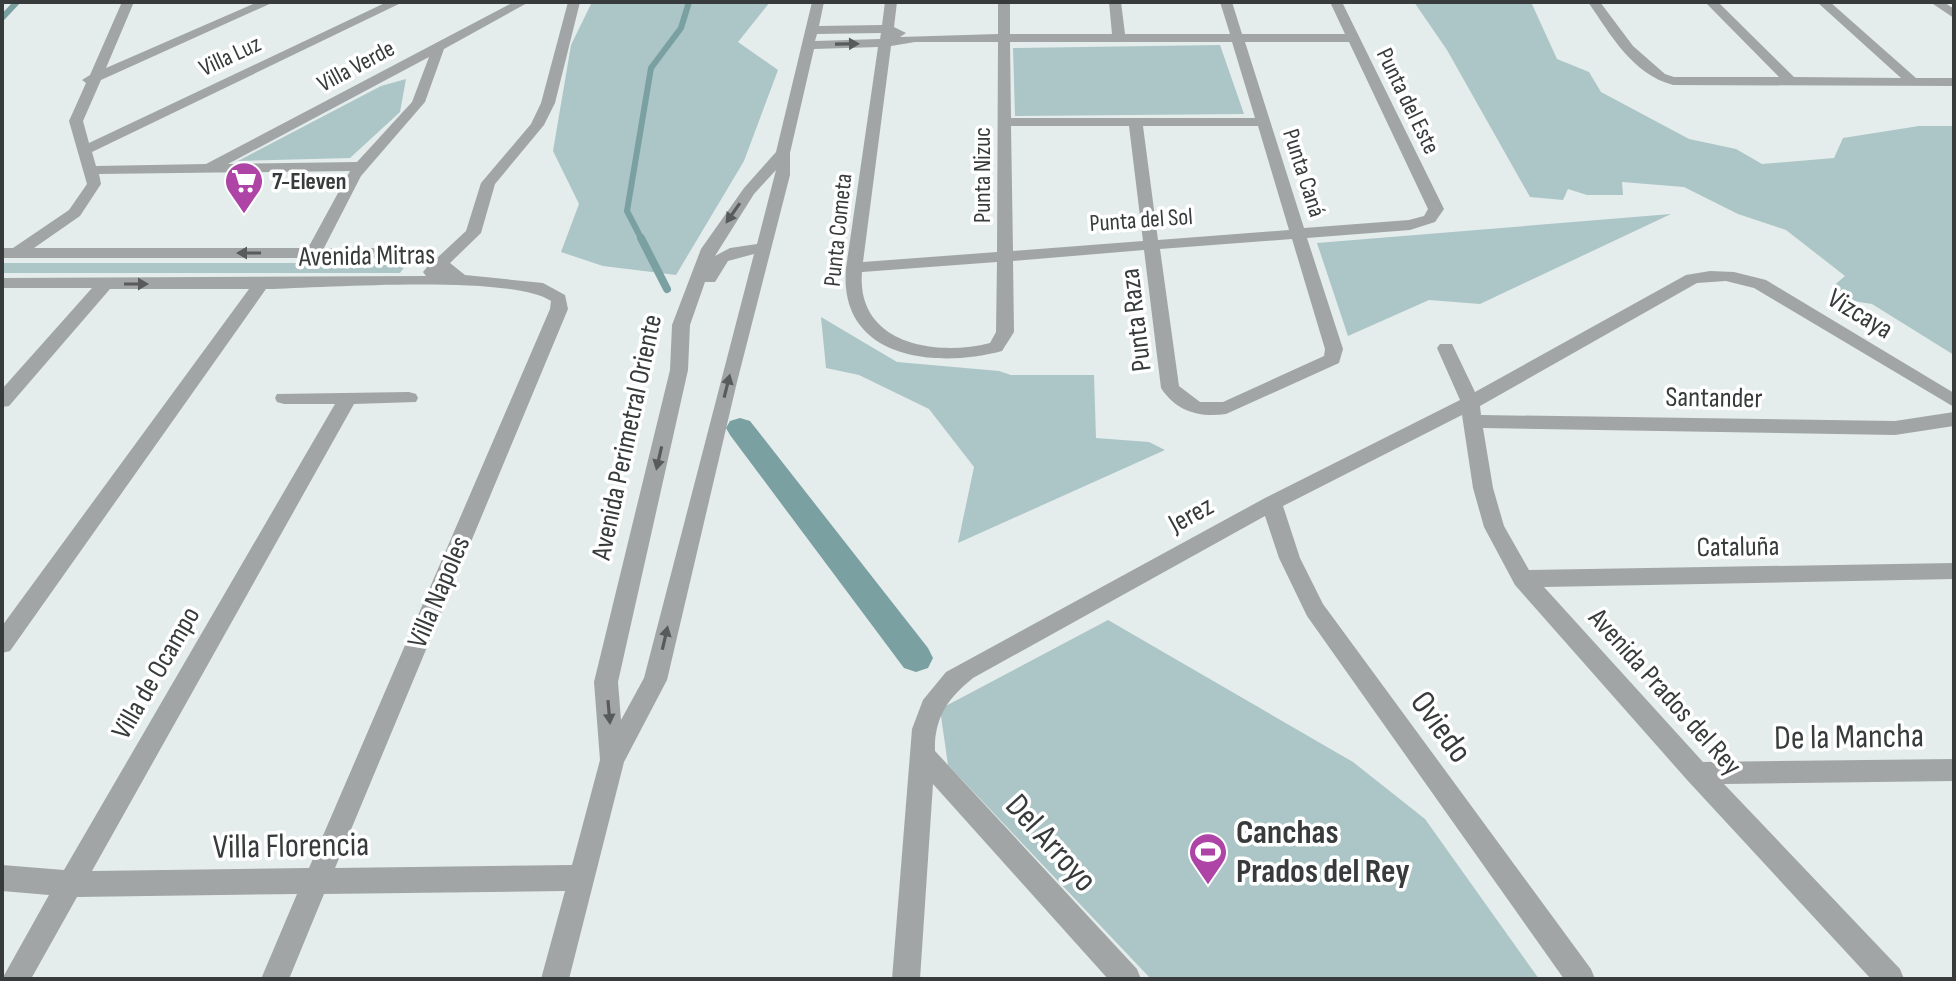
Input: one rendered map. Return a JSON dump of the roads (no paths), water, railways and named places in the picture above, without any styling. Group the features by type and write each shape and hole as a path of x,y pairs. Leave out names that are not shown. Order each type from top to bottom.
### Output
{"street":[{"path":"7,256 75,213 94,184 76,121 86,84 129,2"},
{"path":"86,84 268,2"},
{"name":"Villa Luz","path":"83,151 397,2"},
{"name":"Villa Verde","path":"209,168 523,2"},
{"path":"422,280 473,233 488,183 537,125 548,103 574,2"},
{"name":"Avenida Perimetral Oriente","path":"555,979 612,760 655,680 783,175 783,153 818,2"},
{"name":"Punta Cometa","path":"891,2 854,268 853,298 859,313 877,332 895,344 918,352 972,353 996,347"},
{"name":"Punta Nizuc","path":"996,347 1005,332 1004,2"},
{"path":"1115,2 1119,38"},
{"name":"Punta Caná","path":"1190,408 1209,411 1226,408 1333,359 1334,349 1226,2"},
{"name":"Punta del Este","path":"1336,2 1436,209 1430,219"},
{"path":"1594,2 1646,67 1660,77 1682,82 1954,82"},
{"path":"1711,2 1790,81"},
{"path":"1823,2 1913,82"},
{"path":"1936,2 1954,14"},
{"path":"811,30 915,38 1352,38"},
{"path":"808,45 886,36"},
{"path":"314,253 360,166 414,113 430,84 438,47"},
{"path":"1006,122 1263,122"},
{"name":"Punta Raza","path":"1135,122 1170,388 1190,408"},
{"name":"Avenida Perimetral Oriente","path":"612,760 606,682 679,370 681,325 709,249 749,191 783,153"},
{"path":"92,170 360,166"},
{"name":"Punta del Sol","path":"854,268 1410,225 1430,219"},
{"path":"679,370 714,263 729,252 762,249"},
{"name":"Avenida Mitras","path":"7,256 393,254 441,263 460,280"},
{"name":"Jerez","path":"906,979 922,736 926,716 935,697 948,684 1272,503 1471,412 1692,279 1712,274 1736,275"},
{"name":"Vizcaya","path":"1736,275 1760,284 1954,401"},
{"name":"Avenida Mitras","path":"2,283 261,284 460,280"},
{"name":"Villa Napoles","path":"275,979 559,309 559,299 543,288 460,280"},
{"path":"2,401 105,284"},
{"path":"2,644 261,284"},
{"name":"Avenida Prados del Rey","path":"1446,348 1471,412 1483,488 1494,527 1523,579 1697,773 1890,979"},
{"path":"284,398 409,398"},
{"name":"Villa de Ocampo","path":"16,979 348,398"},
{"name":"Santander","path":"1471,412 1895,428 1954,419"},
{"name":"Oviedo","path":"1272,503 1280,537 1295,575 1315,610 1581,979"},
{"name":"Cataluña","path":"1523,579 1954,571"},
{"name":"Del Arroyo","path":"923,755 1127,979"},
{"name":"De la Mancha","path":"1697,773 1954,770"},
{"name":"Villa Florencia","path":"2,878 70,884 581,878"}],"waterway":[{"path":"2,18 17,2"},
{"path":"642,240 627,211 651,68 681,28 689,2"},
{"path":"641,238 667,289"},
{"path":"740,428 916,658"}],"place":[{"name":"7-Eleven","path":"244,215"},
{"name":"Canchas Prados del Rey","path":"1208,886"}]}
